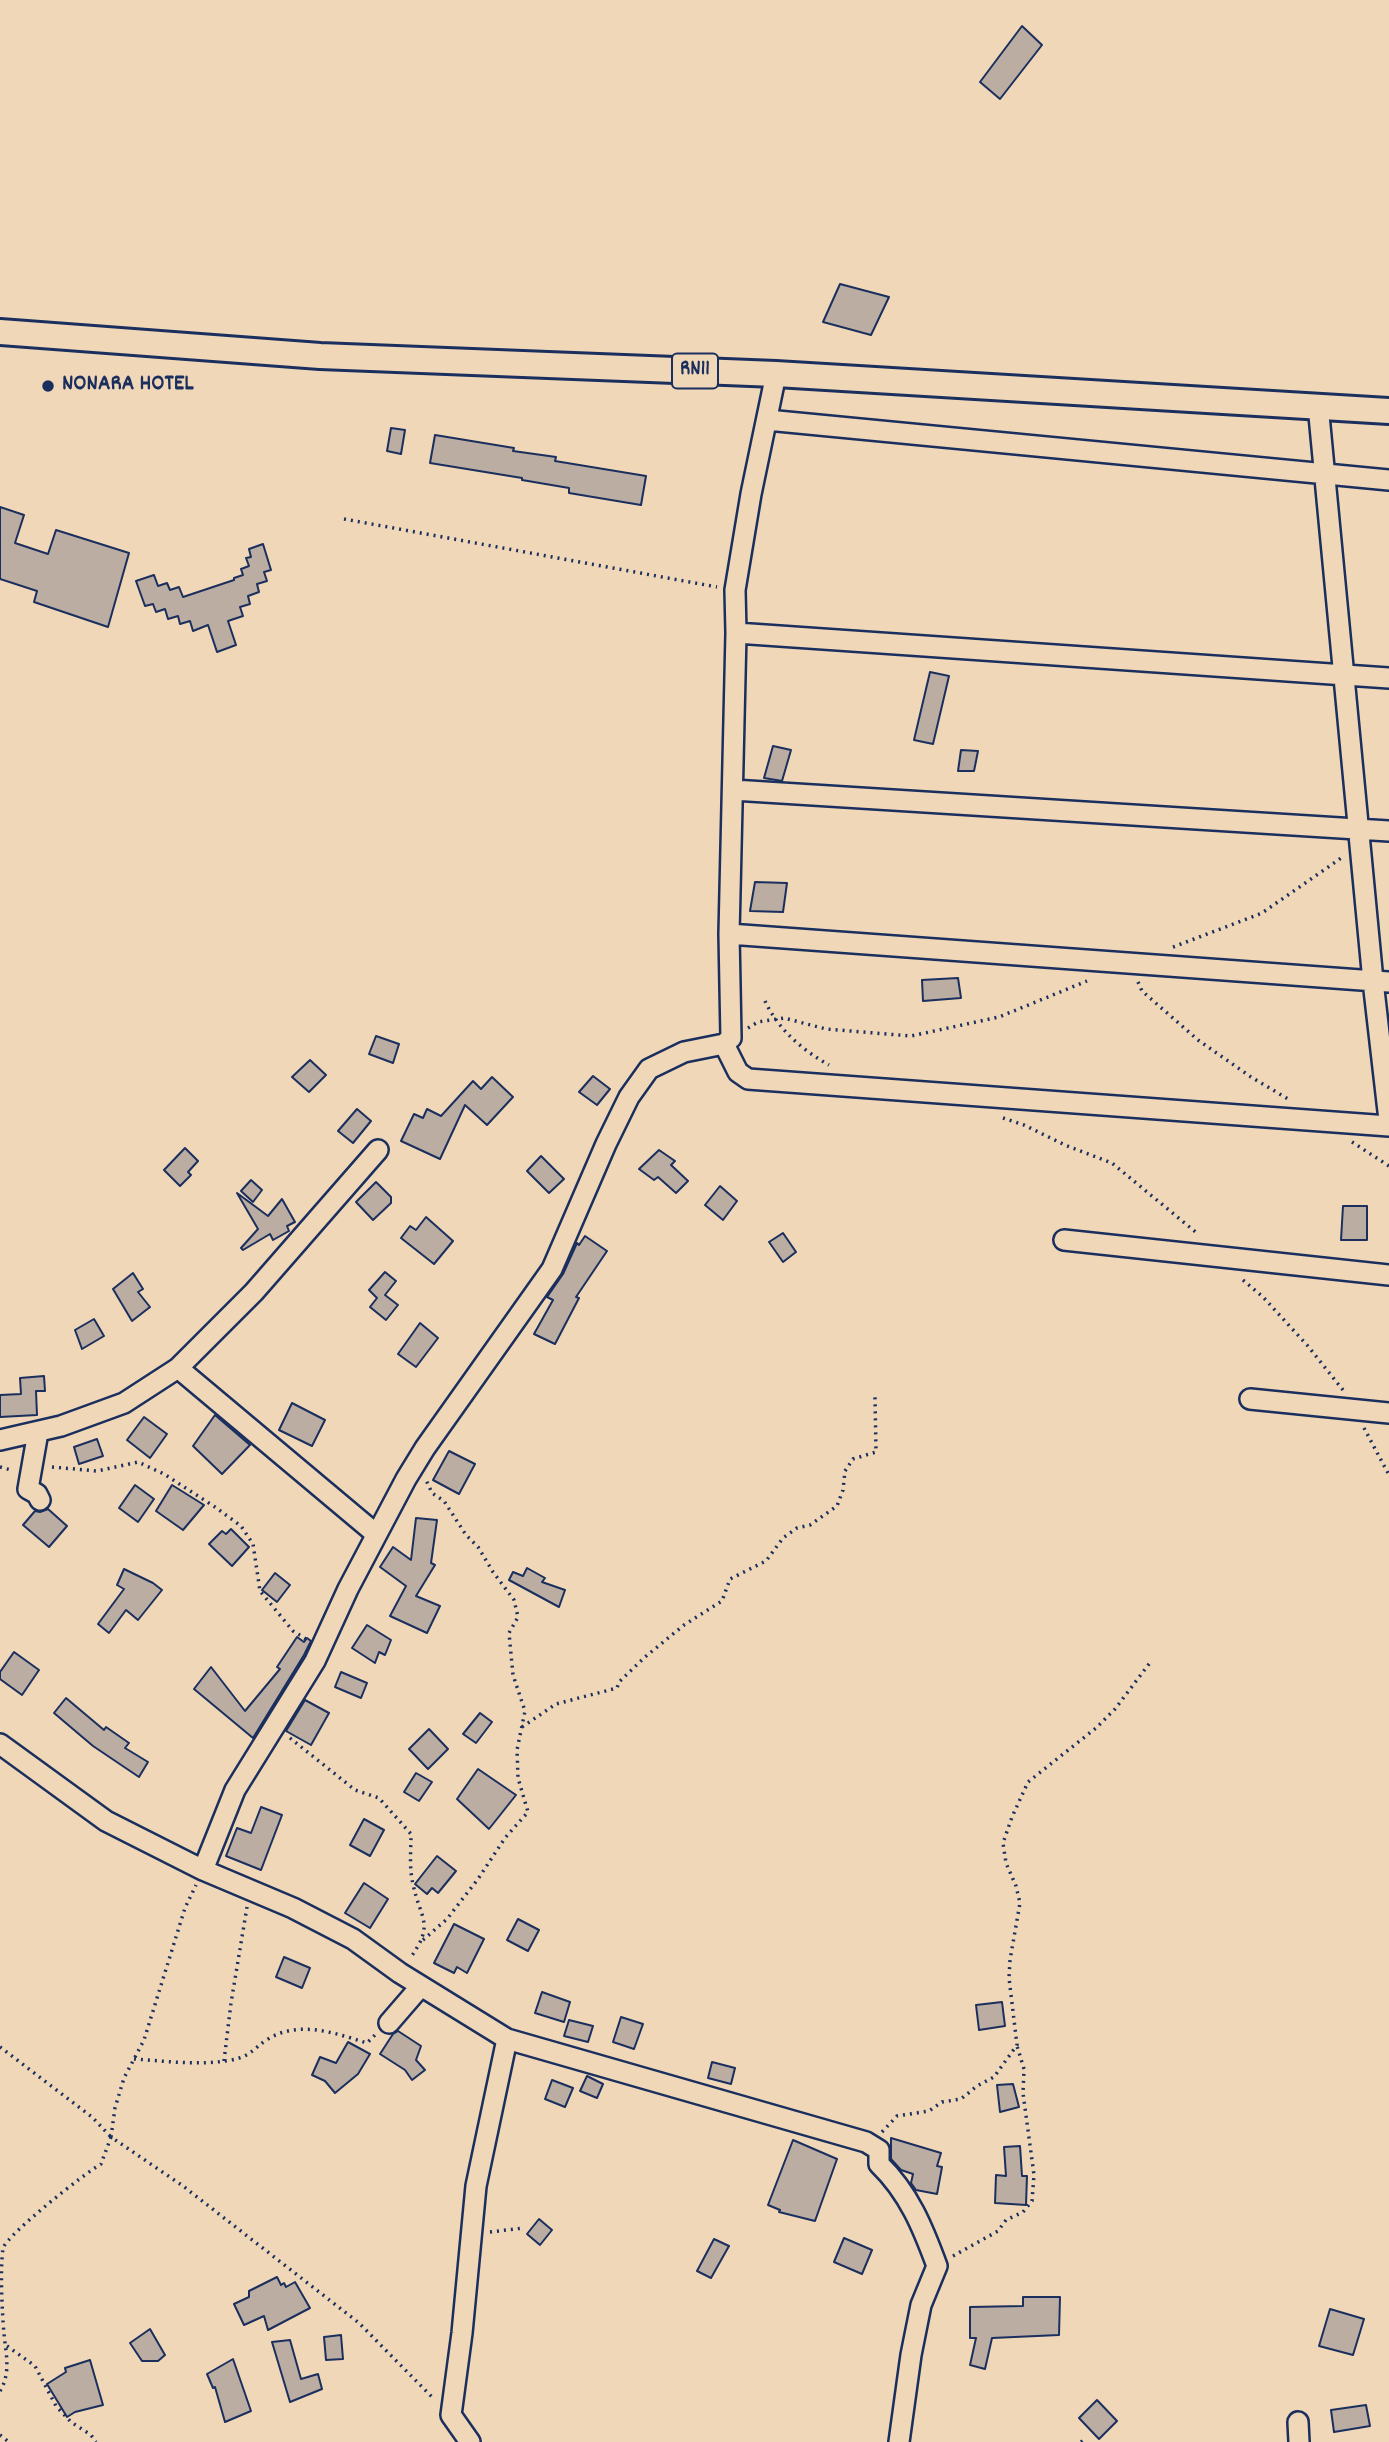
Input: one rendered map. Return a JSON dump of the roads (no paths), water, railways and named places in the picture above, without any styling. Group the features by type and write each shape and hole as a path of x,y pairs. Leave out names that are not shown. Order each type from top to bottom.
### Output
{"main road":[{"name":"RN11","path":"0,332 320,356 776,374 1389,411"}],"street":[{"path":"203,1870 235,1790 321,1648 376,1534 425,1448 552,1269 629,1097 649,1069 684,1052 724,1044 731,1038 729,934 736,590 776,374"},
{"path":"1318,405 1358,830 1381,981 1389,1120"},
{"path":"766,420 1389,480"},
{"path":"736,633 1389,678"},
{"path":"733,790 1389,831"},
{"path":"729,934 1381,981"},
{"path":"724,1044 738,1072 748,1079 1389,1126"},
{"path":"0,1440 61,1426 124,1403 178,1368 254,1292 378,1150"},
{"path":"1064,1240 1389,1275"},
{"path":"178,1368 376,1534"},
{"path":"1250,1399 1389,1413"},
{"path":"38,1432 28,1489 37,1494 40,1500"},
{"path":"0,1744 106,1821 203,1870 293,1908 353,1939 400,1973 507,2039 866,2142 879,2150 879,2164 892,2175 922,2225 937,2266 921,2305 899,2442"},
{"path":"389,2023 421,1986"},
{"path":"470,2442 451,2415 476,2186 507,2039"}],"place":[{"name":"NONARA HOTEL","path":"48,386"}]}
